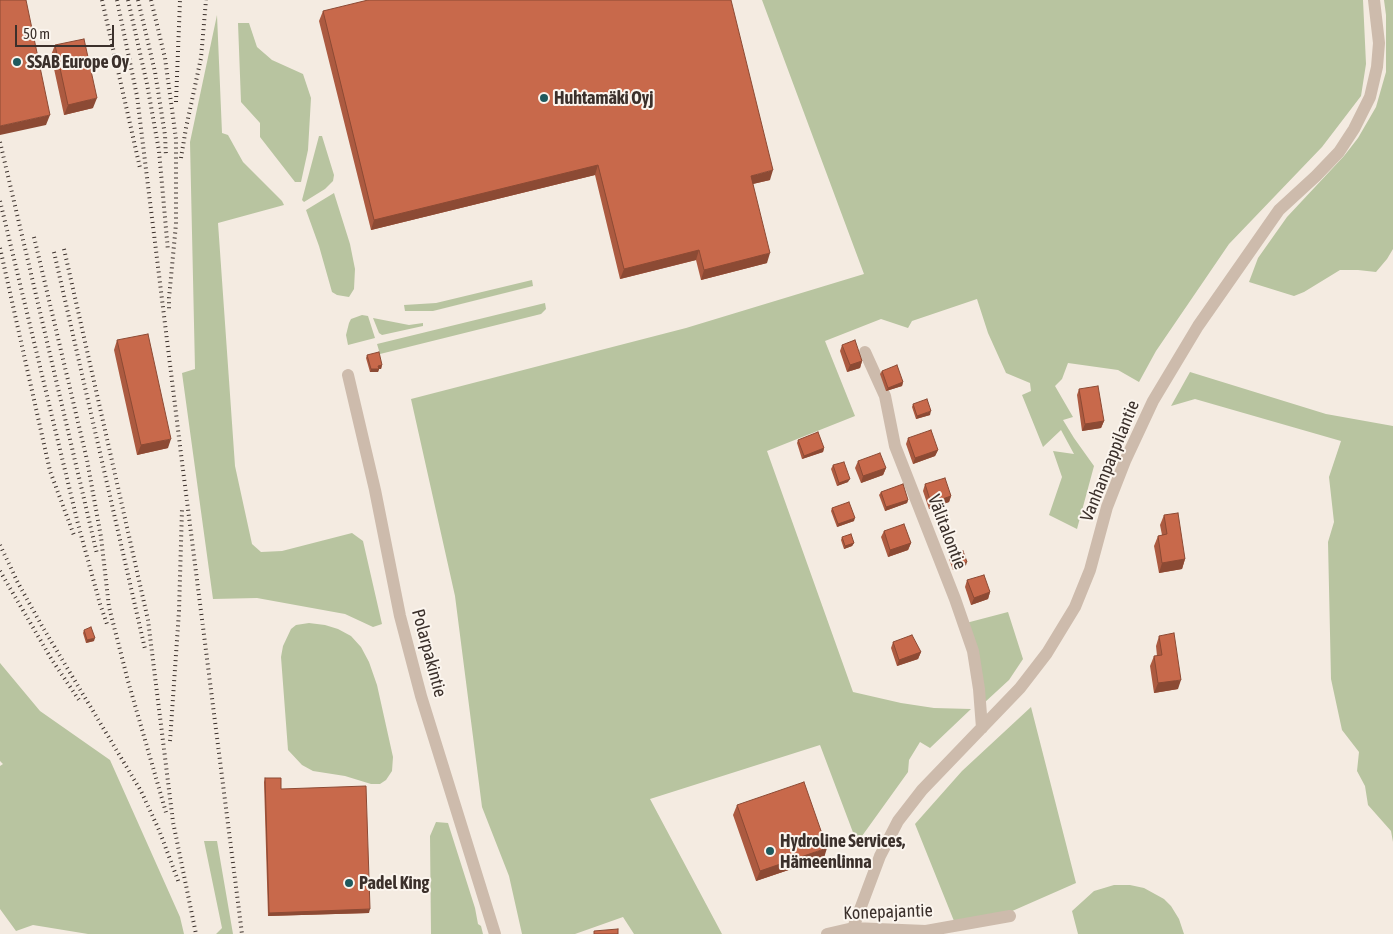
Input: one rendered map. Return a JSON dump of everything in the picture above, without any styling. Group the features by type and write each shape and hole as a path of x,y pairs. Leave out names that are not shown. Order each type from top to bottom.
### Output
{"street":[{"name":"Vanhanpappilantie","path":"853,928 880,856 898,821 922,790 1026,681 1047,653 1075,607 1090,570 1106,507 1125,461 1153,401 1198,326 1279,210 1339,152 1354,129 1370,97 1377,67 1379,43 1374,0"},
{"name":"Välitalontie","path":"865,352 885,396 895,446 955,599 972,651 979,690 982,728"},
{"name":"Polarpakintie","path":"348,375 375,490 400,616 421,696 495,934"},
{"name":"Konepajantie","path":"827,934 853,928 926,930 1010,916"}],"green space":[{"path":"762,0 1363,0 1366,64 1361,96 1322,147 1229,244 1156,351 1139,382 1118,370 1068,363 1062,379 1055,386 1073,417 1063,420 1094,466 1077,529 1049,515 1062,477 1053,451 1074,454 1061,430 1043,447 1022,395 1031,391 1030,383 1006,373 988,333 977,299 912,321 908,328 881,319 825,341 855,416 767,451 853,692 934,708 971,709 930,748 920,742 909,760 908,772 857,843 820,745 650,799 722,934 634,934 623,917 575,934 522,934 509,876 482,807 455,596 411,399 686,328 864,274"},
{"path":"1384,0 1393,0 1393,249 1376,272 1340,270 1294,296 1249,282 1258,258 1287,217 1344,156 1358,138 1376,107 1386,72 1386,15"},
{"path":"217,15 222,133 228,135 243,162 284,205 218,223 235,466 252,544 261,552 282,551 352,533 363,541 382,624 373,627 345,614 257,598 213,599 182,373 195,369 190,142"},
{"path":"238,23 249,23 257,47 272,60 303,74 311,98 308,150 301,182 295,182 260,137 260,123 241,102"},
{"path":"319,136 322,136 334,175 333,181 325,189 304,202 302,200"},
{"path":"334,193 350,244 355,269 354,289 349,297 332,292 319,246 306,210"},
{"path":"532,280 533,286 433,311 405,311 404,305 436,303"},
{"path":"545,303 546,309 541,314 380,354 377,344"},
{"path":"362,315 368,316 375,338 348,345 346,335 349,323 351,319"},
{"path":"373,318 409,325 423,323 423,326 382,335 379,333"},
{"path":"1190,372 1326,414 1393,426 1393,842 1391,831 1368,805 1365,786 1357,771 1359,752 1342,730 1331,679 1328,542 1334,522 1329,477 1341,441 1195,399 1171,406"},
{"path":"1008,612 1023,659 1009,680 984,703 966,623"},
{"path":"309,623 338,629 351,636 361,647 369,662 377,685 393,757 392,771 386,780 380,784 371,784 345,776 313,771 302,765 288,750 281,657 283,646 291,629 296,625"},
{"path":"0,663 40,711 110,760 180,917 184,934 88,934 33,925 16,931 0,909 0,766 3,764 0,761"},
{"path":"1031,707 1076,883 1010,912 954,921 915,824 962,771"},
{"path":"436,822 448,823 475,908 478,924 481,926 483,934 431,934 430,836"},
{"path":"204,841 217,841 233,934 216,934 222,928"},
{"path":"1114,885 1130,885 1144,888 1164,899 1179,919 1184,934 1078,934 1072,911 1094,891"}],"building":[{"name":"SSAB Europe Oy","path":"0,0 26,0 50,115 0,126"},
{"name":"Huhtamäki Oyj","path":"368,0 731,0 773,170 751,176 770,253 704,270 699,250 624,269 598,165 374,220 323,11"},
{"path":"84,39 97,98 68,105 55,45"},
{"path":"148,334 171,439 141,445 117,340"},
{"path":"855,340 862,361 850,365 842,345"},
{"path":"379,352 382,365 378,366 379,369 371,369 367,355"},
{"path":"897,365 903,382 888,388 882,371"},
{"path":"1098,386 1104,421 1085,424 1079,389"},
{"path":"927,399 931,411 917,416 913,404"},
{"path":"931,430 938,450 915,458 908,438"},
{"path":"818,432 824,448 804,456 798,440"},
{"path":"880,453 886,468 863,476 858,461"},
{"path":"844,462 850,479 839,483 833,465"},
{"path":"945,478 951,496 931,503 925,484"},
{"path":"903,484 908,500 886,507 881,492"},
{"path":"849,502 855,518 838,524 832,508"},
{"path":"1178,513 1185,559 1162,563 1158,536 1167,534 1164,515"},
{"path":"904,524 911,543 890,550 884,531"},
{"path":"851,534 854,543 845,546 842,537"},
{"path":"963,551 967,562 954,566 950,556"},
{"path":"984,575 990,592 974,598 967,580"},
{"path":"91,627 95,638 87,640 84,630"},
{"path":"1174,633 1181,680 1158,683 1154,656 1162,655 1159,636"},
{"path":"912,635 921,652 899,660 893,642"},
{"path":"265,778 281,778 281,789 366,786 370,909 269,913"},
{"path":"804,782 827,848 760,871 737,805"},
{"path":"618,929 618,934 594,934 594,931"}],"railway":[{"path":"102,0 140,168"},
{"path":"117,0 137,96 242,934"},
{"path":"128,0 147,84 159,151 168,251"},
{"path":"138,0 155,72 165,135 166,157"},
{"path":"151,0 165,58 176,139 176,224 169,311"},
{"path":"176,102 180,0"},
{"path":"181,158 201,58 206,0"},
{"path":"0,142 97,554"},
{"path":"0,201 78,524 108,627"},
{"path":"34,237 87,460 101,537 109,607 167,816"},
{"path":"0,248 50,471 75,538"},
{"path":"64,249 148,620 173,822 196,934"},
{"path":"54,252 145,649"},
{"path":"170,741 179,611 182,509"},
{"path":"0,545 18,583 42,626 141,791 159,830 179,883"},
{"path":"0,571 52,660 79,700"}],"place":[{"name":"SSAB Europe Oy","path":"17,62"},
{"name":"Huhtamäki Oyj","path":"544,98"},
{"name":"Hydroline Services, Hämeenlinna","path":"770,851"},
{"name":"Padel King","path":"349,883"}]}
